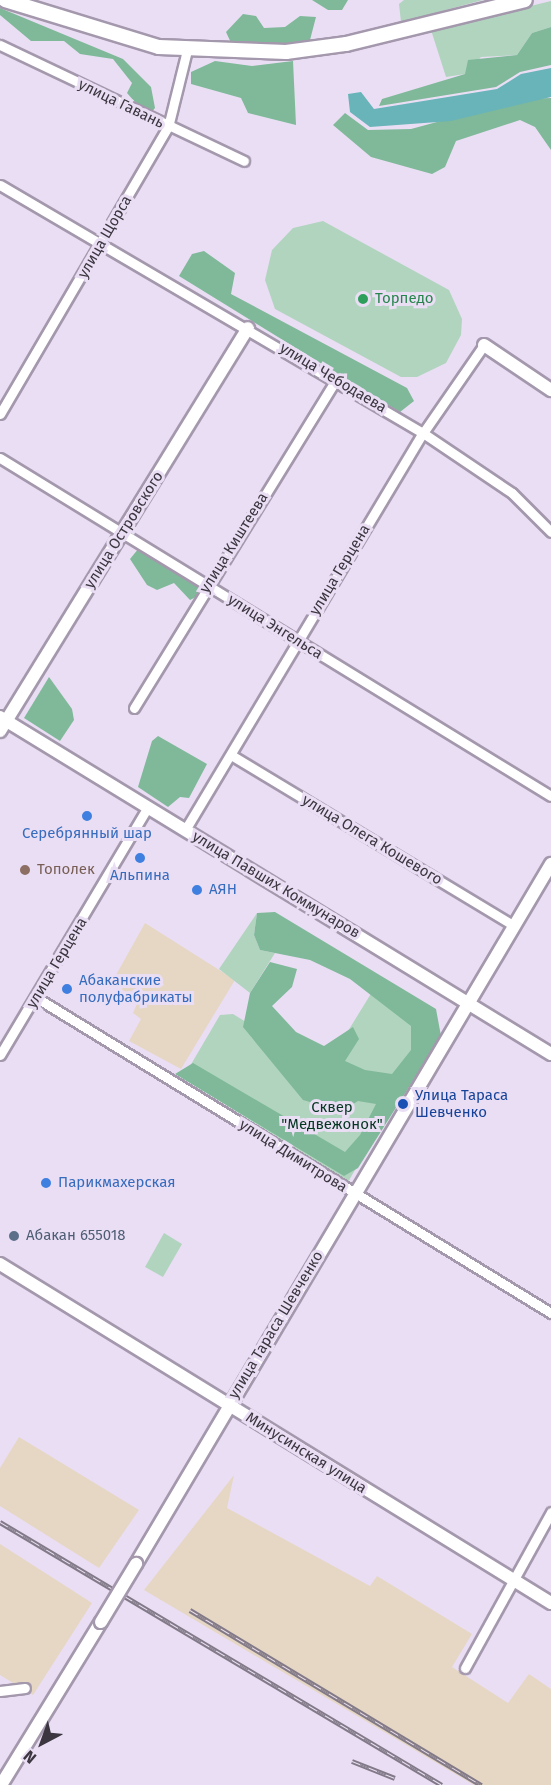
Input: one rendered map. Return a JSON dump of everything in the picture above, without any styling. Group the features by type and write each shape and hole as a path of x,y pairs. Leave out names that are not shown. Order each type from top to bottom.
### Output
{"main road":[{"path":"5,0 123,40 187,50 286,52 346,44 525,0"}],"street":[{"name":"улица Гавань","path":"0,45 168,127 244,161"},
{"name":"улица Щорса","path":"0,414 168,127 187,50"},
{"name":"улица Чебодаева","path":"0,185 100,246 248,328 423,433 512,493 551,532"},
{"name":"улица Островского","path":"2,723 122,534 248,328"},
{"path":"484,345 551,390"},
{"name":"улица Герцена","path":"185,830 423,433 484,345"},
{"name":"улица Киштеева","path":"134,708 208,584 336,380"},
{"name":"улица Энгельса","path":"0,458 551,796"},
{"name":"улица Павших Коммунаров","path":"2,723 148,807 551,1054"},
{"name":"улица Олега Кошевого","path":"231,755 513,925"},
{"name":"улица Герцена","path":"0,1055 37,998 148,807"},
{"name":"улица Тараса Шевченко","path":"1,1785 136,1564 467,1002 551,864"},
{"name":"улица Димитрова","path":"37,998 551,1313"},
{"name":"Минусинская улица","path":"0,1264 551,1602"},
{"path":"465,1668 512,1578 551,1512"},
{"path":"0,1691 25,1688"}],"shaded area":[{"path":"312,0 348,0 342,10 328,10"},
{"path":"0,8 123,59 151,87 155,108 149,115 127,93 132,83 113,59 80,54 64,41 31,41 0,15"},
{"path":"243,14 256,16 264,28 285,27 300,16 316,17 310,40 285,46 232,45 226,32"},
{"path":"551,27 551,65 520,72 496,87 379,106 382,99 465,74 468,60 517,55 532,33"},
{"path":"215,61 252,66 293,61 296,125 248,113 241,98 191,84 191,72"},
{"path":"551,68 551,97 451,121 370,127 350,112 348,94 361,92 374,109 497,89 521,74"},
{"path":"551,98 551,150 535,127 520,120 456,141 445,167 432,174 371,157 333,125 345,113 368,130 411,129 522,99"},
{"path":"204,251 235,273 231,294 407,388 414,401 400,412 179,276 192,254"},
{"path":"139,548 200,588 198,596 190,600 174,583 157,590 147,585 130,559"},
{"path":"49,677 72,709 74,720 60,741 24,718"},
{"path":"158,736 207,764 189,798 180,797 168,807 138,787 152,741"},
{"path":"275,912 436,1009 441,1036 358,1168 344,1176 175,1074 193,1063 345,1152 360,1135 376,1104 358,1101 342,1111 303,1100 243,1027 250,993 270,962 297,969 292,987 272,1006 296,1032 324,1046 353,1027 359,1039 345,1061 365,1070 392,1074 411,1050 411,1026 350,979 310,960 260,950 254,935 257,913"},
{"path":"145,923 235,980 181,1069 129,1041 141,1019 133,1013 139,999 111,984"},
{"path":"19,1437 139,1510 99,1568 0,1506 0,1468"},
{"path":"234,1475 227,1508 370,1586 377,1576 472,1634 452,1667 508,1703 529,1674 551,1689 551,1785 474,1785 144,1590"},
{"path":"0,1544 92,1603 33,1695 0,1675"}],"green space":[{"path":"404,0 483,0 401,22 399,4"},
{"path":"551,1 551,27 532,33 517,55 481,57 465,74 446,77 431,30"},
{"name":"Торпедо","path":"323,221 449,290 462,319 461,335 446,363 417,377 401,377 275,309 265,280 272,250 293,228"},
{"path":"257,913 254,935 260,950 275,953 250,993 219,969"},
{"name":"Сквер \"Медвежонок\"","path":"372,992 436,1031 348,1182 183,1078 220,1015 233,1014 324,1070"},
{"path":"164,1233 182,1244 163,1277 145,1267"}],"railway":[{"path":"0,1522 442,1785"},
{"path":"190,1610 481,1785"},
{"path":"352,1761 395,1778"}],"place":[{"name":"Торпедо","path":"363,299"},
{"name":"Серебрянный шар","path":"87,816"},
{"name":"Альпина","path":"140,858"},
{"name":"Тополек","path":"25,870"},
{"name":"АЯН","path":"197,890"},
{"name":"Абаканские полуфабрикаты","path":"67,989"},
{"name":"Улица Тараса Шевченко","path":"403,1104"},
{"name":"Парикмахерская","path":"46,1183"},
{"name":"Абакан 655018","path":"14,1236"}]}
